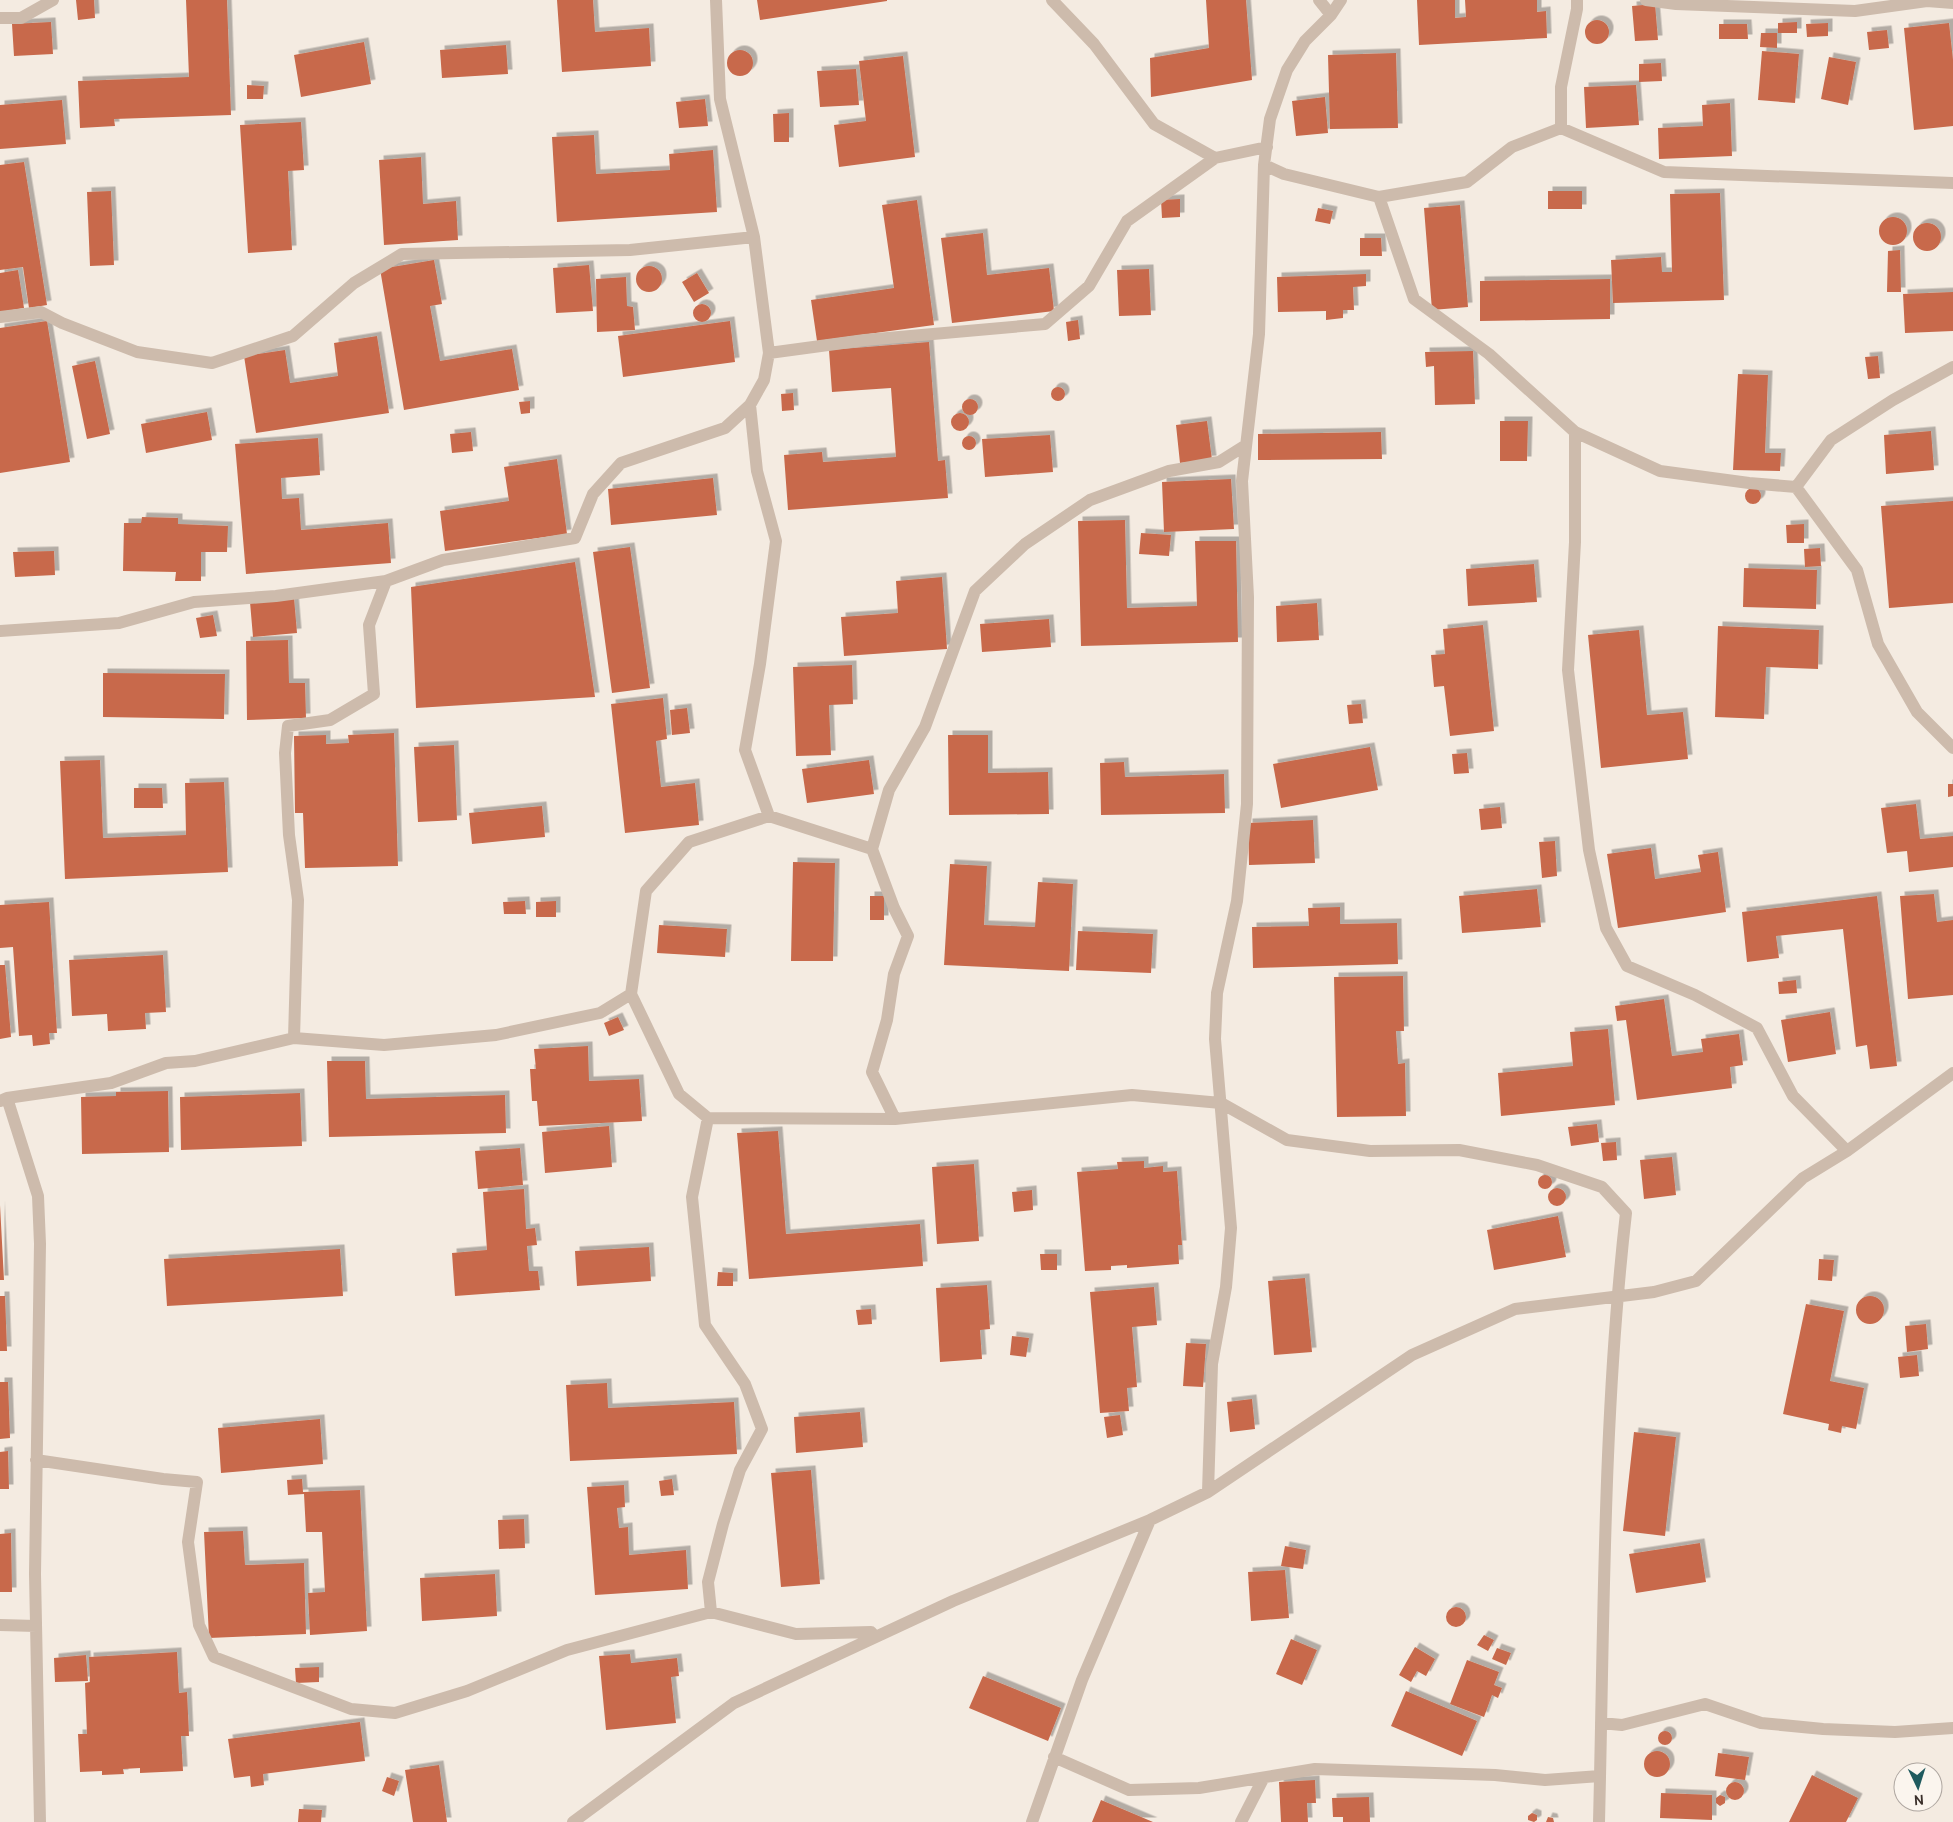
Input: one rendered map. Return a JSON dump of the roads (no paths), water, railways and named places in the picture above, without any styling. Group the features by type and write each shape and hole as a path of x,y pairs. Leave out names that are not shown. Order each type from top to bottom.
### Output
{"street":[{"path":"0,18 21,18 53,0"},
{"path":"0,631 119,623 194,602 276,596 386,581 443,560 575,538 592,494 621,463 725,428 750,404 764,380 769,354 754,237 720,99 716,0"},
{"path":"1052,0 1094,44 1154,124 1215,158"},
{"path":"1318,0 1331,15"},
{"path":"1208,1492 1212,1364 1226,1287 1230,1228 1215,1039 1217,993 1237,901 1247,804 1248,597 1242,481 1259,334 1264,165 1270,119 1287,70 1305,40 1331,15 1341,0"},
{"path":"1561,128 1561,87 1577,9 1577,0"},
{"path":"1646,0 1676,4 1855,11 1926,1 1953,3"},
{"path":"1264,165 1284,174 1379,197 1467,182 1512,147 1561,128 1664,172 1953,183"},
{"path":"769,354 866,340 1045,324 1089,286 1127,221 1215,158 1267,147"},
{"path":"1379,197 1414,299 1489,354 1575,432 1660,471 1796,487 1857,570 1878,644 1917,712 1953,748"},
{"path":"0,317 41,312 62,323 137,352 212,363 293,336 354,283 402,254 630,250 754,237"},
{"path":"1796,487 1831,440 1893,400 1953,367"},
{"path":"750,404 757,471 776,541 760,664 745,750 769,816"},
{"path":"1575,432 1575,542 1568,670 1589,850 1606,928 1627,966 1695,995 1757,1028 1793,1096 1847,1151"},
{"path":"895,1118 872,1072 887,1020 894,974 908,936 894,908 872,849 889,790 925,727 975,591 1025,544 1090,500 1169,471 1219,462 1246,446"},
{"path":"294,1038 298,900 289,835 285,753 288,726 330,720 374,694 369,625 386,581"},
{"path":"872,849 769,816 689,842 646,891 631,994 679,1094 708,1118 895,1118 1132,1095 1220,1103 1287,1140 1370,1151 1459,1150 1537,1165 1602,1187 1626,1213 1616,1296 1606,1545 1599,1822"},
{"path":"40,1822 36,1626 36,1460 40,1244 38,1196 4,1099 111,1084 166,1064 195,1061 294,1038 384,1045 496,1034 600,1013 631,994"},
{"path":"573,1822 734,1703 953,1601 1150,1520 1208,1492 1412,1355 1515,1308 1654,1292 1696,1281 1804,1178 1847,1151 1953,1073"},
{"path":"708,1118 692,1197 705,1325 745,1384 762,1429 740,1470 723,1524 708,1582 711,1612"},
{"path":"36,1460 163,1479 197,1482 188,1542 199,1625 214,1658 351,1709 395,1713 467,1692 568,1650 711,1612 796,1634 871,1632 875,1637"},
{"path":"1032,1822 1082,1680 1150,1520"},
{"path":"0,1625 36,1626"},
{"path":"1602,1723 1622,1724 1706,1704 1761,1722 1823,1729 1896,1732 1953,1728"},
{"path":"1054,1757 1129,1790 1199,1788 1315,1769 1495,1775 1545,1780 1600,1776"},
{"path":"1241,1822 1263,1779"}]}
